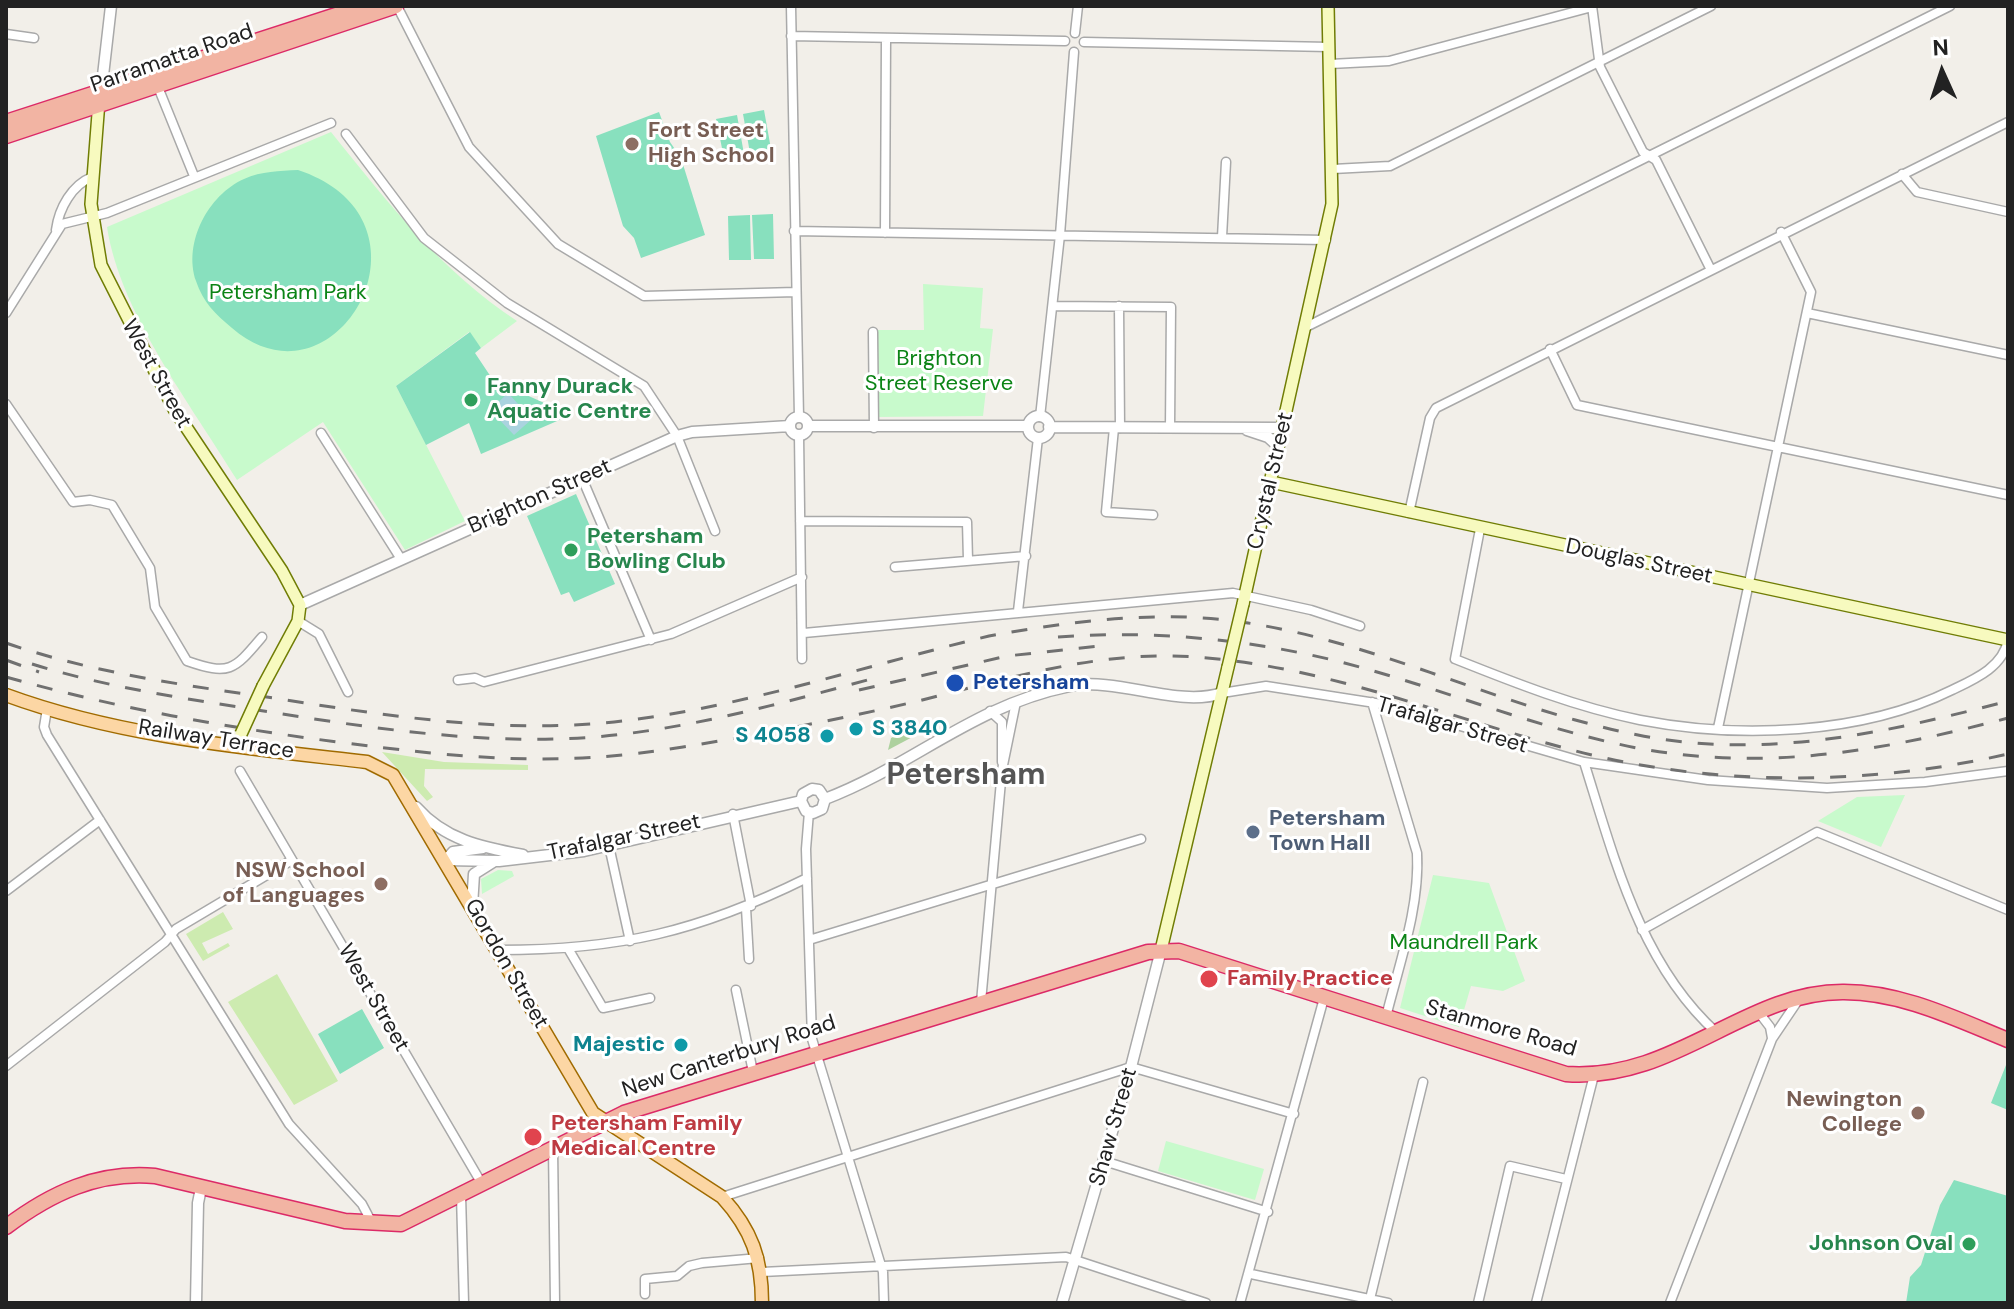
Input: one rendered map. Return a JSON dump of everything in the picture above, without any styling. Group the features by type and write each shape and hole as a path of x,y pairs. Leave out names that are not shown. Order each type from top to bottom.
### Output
{"highway":[{"name":"Parramatta Road","path":"6,136 344,9 364,6"},
{"name":"Parramatta Road","path":"6,122 158,87 396,6"},
{"name":"Stanmore Road","path":"1161,950 1179,951 1550,1071 1594,1075 1648,1065 1799,999 1843,992 1883,995 2008,1040"},
{"name":"New Canterbury Road","path":"6,1227 60,1192 110,1176 155,1176 320,1216 372,1224 401,1224 605,1121 753,1072 1144,952 1161,950"}],"main road":[{"name":"Crystal Street","path":"1161,950 1326,240 1332,204 1333,169 1328,6"},
{"name":"West Street","path":"100,100 91,219 101,265 162,388 282,571 300,605"},
{"name":"Douglas Street","path":"1271,482 2008,640"},
{"path":"239,740 263,686 298,621 300,605"},
{"name":"Railway Terrace","path":"6,695 47,709 379,765 393,775 412,802"},
{"name":"Gordon Street","path":"412,802 589,1107 605,1121 722,1197 745,1225 759,1258 762,1303"}],"street":[{"path":"100,100 111,6"},
{"path":"396,6 469,147 558,244 644,296 796,292"},
{"path":"791,6 799,417 808,426 1028,426"},
{"path":"791,36 1065,41 1075,33 1078,6"},
{"path":"1330,64 1389,61 1592,6 1600,67 1643,152 1656,160 1710,268"},
{"path":"1333,169 1390,166 1711,6"},
{"path":"1306,327 1950,6"},
{"path":"1075,33 1084,42 1329,47"},
{"path":"6,34 34,38"},
{"path":"885,233 886,39"},
{"path":"1040,417 1060,235 1074,52 1065,41"},
{"path":"1074,52 1080,50 1084,42"},
{"path":"158,87 194,176"},
{"path":"1409,513 1430,418 1436,408 1781,232 2008,122"},
{"path":"6,313 56,230 66,222 91,219 331,123"},
{"path":"346,134 424,238 507,303 644,386 677,436 715,531"},
{"path":"1222,237 1226,162"},
{"path":"1902,174 1917,192 2008,212"},
{"path":"56,230 58,217 78,183 92,177"},
{"path":"794,231 1326,240"},
{"path":"1718,728 1811,292 1781,232"},
{"path":"1053,306 1171,307 1170,428"},
{"path":"1119,306 1117,428 1106,512 1153,515"},
{"path":"1807,313 2008,355"},
{"path":"873,332 874,428"},
{"path":"1550,349 1577,405 2008,495"},
{"path":"6,404 73,502 90,500 112,505 150,568 155,607 187,661 222,671 230,669 262,637"},
{"path":"799,417 790,426 799,435 802,659"},
{"path":"1040,417 1048,421 1049,427 1046,435 1038,438 1032,435 1028,426 1033,418 1040,417"},
{"name":"Brighton Street","path":"300,605 677,436 692,432 790,426"},
{"path":"799,435 808,426"},
{"path":"1049,427 1283,428"},
{"path":"1246,429 1263,434 1279,447"},
{"path":"321,433 401,559"},
{"path":"1018,611 1038,438"},
{"path":"582,478 651,640"},
{"path":"800,521 967,522 968,560"},
{"path":"1480,529 1455,659 1545,694 1639,719 1718,728 1790,728 1860,720 1932,700 2001,660 2008,640"},
{"path":"895,567 1026,556"},
{"path":"458,680 475,678 484,682 651,640 802,577"},
{"path":"804,633 1217,594 1360,626"},
{"path":"298,621 319,634 348,692"},
{"name":"Trafalgar Street","path":"825,799 878,776 990,711 1016,701 1084,685 1137,687 1197,697 1241,687 1266,686 1372,702 1399,707 1496,739 1584,762 1680,777 1802,788 1925,782 2008,771"},
{"path":"1002,770 1016,701"},
{"path":"1372,702 1417,853 1412,914 1386,1018"},
{"path":"47,709 44,727 47,735 170,935 292,1128 362,1204 372,1224"},
{"path":"981,1002 1002,770 1002,722 990,711"},
{"path":"1584,762 1621,879 1642,930 1697,1015 1717,1033"},
{"name":"West Street","path":"240,771 482,1184"},
{"path":"809,812 819,811 825,799 822,793 812,789 805,792 801,801 809,812 807,878 815,1053 881,1267 884,1303"},
{"name":"Trafalgar Street","path":"446,860 499,861 609,846 733,814 801,801"},
{"path":"412,802 445,834 485,848 532,857"},
{"path":"733,814 749,907 749,959"},
{"path":"6,891 100,820"},
{"path":"1642,930 1811,833 1821,833 2008,910"},
{"path":"809,940 1141,839"},
{"path":"609,846 630,941"},
{"path":"446,860 453,852 485,848"},
{"path":"6,1066 170,935 292,860"},
{"path":"472,906 474,874 499,861"},
{"path":"498,950 569,950 687,928 749,907 807,878"},
{"path":"569,950 603,1008 650,998"},
{"name":"Shaw Street","path":"1062,1303 1131,1067 1161,950"},
{"path":"736,990 753,1072"},
{"path":"1240,1303 1251,1274 1324,998"},
{"path":"1670,1303 1772,1039 1799,999"},
{"path":"1760,1014 1770,1027 1772,1039"},
{"path":"1697,1015 1701,1040"},
{"path":"722,1197 1131,1067 1294,1114"},
{"path":"1536,1303 1594,1075"},
{"path":"1369,1302 1423,1082"},
{"path":"553,1146 555,1303"},
{"path":"1104,1161 1268,1212"},
{"path":"1478,1303 1510,1166 1566,1179"},
{"path":"196,1303 201,1188"},
{"path":"461,1195 464,1303"},
{"path":"762,1272 1066,1257 1206,1303"},
{"path":"645,1294 645,1279 677,1276 689,1266 702,1263 759,1258"},
{"path":"1251,1274 1369,1302 1388,1303"}],"green space":[{"path":"764,110 771,149 750,153 743,114"},
{"path":"659,112 670,142 681,158 705,235 641,258 634,238 623,226 596,136"},
{"path":"737,115 744,154 724,158 716,119"},
{"name":"Petersham Park","path":"331,132 395,210 440,258 517,321 481,348 469,332 396,386 465,521 405,550 323,422 237,480 142,325 114,260 107,227"},
{"path":"298,170 343,195 366,228 371,266 361,302 338,331 307,348 271,349 232,328 210,307 196,281 193,251 196,236 210,208 231,186 257,174"},
{"path":"773,214 774,259 754,259 752,215"},
{"path":"750,215 751,260 729,260 728,216"},
{"name":"Brighton Street Reserve","path":"923,284 983,288 980,328 993,329 983,416 877,417 877,330 924,330"},
{"name":"Fanny Durack Aquatic Centre","path":"470,332 481,348 475,353 493,380 571,415 481,454 469,423 426,445 396,386"},
{"name":"Petersham Bowling Club","path":"576,494 615,584 574,602 569,592 561,595 527,516"},
{"path":"929,720 935,725 888,750 891,738"},
{"path":"382,752 444,762 528,765 528,770 425,769 424,786 433,797 427,801"},
{"path":"1905,795 1881,847 1818,821 1857,797"},
{"path":"498,870 512,871 514,876 482,894 481,879"},
{"name":"Maundrell Park","path":"1433,875 1489,883 1525,981 1503,991 1471,986 1459,1027 1400,1008"},
{"path":"223,912 233,929 202,943 208,954 228,943 230,946 203,961 186,934"},
{"path":"277,974 338,1081 294,1105 228,1002"},
{"path":"362,1009 384,1048 340,1074 318,1034"},
{"path":"2008,1066 2008,1110 1991,1103"},
{"path":"1166,1141 1264,1169 1255,1200 1158,1171"},
{"name":"Johnson Oval","path":"1954,1180 2008,1196 2007,1303 1906,1303 1910,1277 1921,1265 1940,1205"}],"water":[{"path":"508,393 532,419 514,435 490,410"}],"railway":[{"path":"6,643 105,670 172,683 404,717 491,725 579,725 669,714 761,695 989,636 1085,622 1151,617 1216,619 1298,633 1396,661 1589,724 1685,742 1779,744 1825,739 1917,723 2008,701"},
{"path":"1058,637 1165,636 1271,647 1378,672 1599,740 1685,755 1778,758 1824,754 1915,740 2008,718"},
{"path":"859,690 1007,656 1099,646"},
{"path":"6,677 129,707 295,736 468,756 551,759 637,753 740,737 858,715 1088,662 1159,656 1195,657 1244,662 1339,682 1572,750 1679,771 1734,776 1845,777 1955,765 2008,754"},
{"path":"6,660 39,672"},
{"path":"32,664 144,691 302,717 440,735 532,739 624,734 686,724 871,679"}],"place":[{"name":"Fort Street High School","path":"632,144"},
{"name":"Fanny Durack Aquatic Centre","path":"471,400"},
{"name":"Petersham Bowling Club","path":"571,550"},
{"name":"Petersham","path":"955,683"},
{"name":"S 3840","path":"856,729"},
{"name":"S 4058","path":"827,736"},
{"name":"Petersham Town Hall","path":"1253,832"},
{"name":"NSW School of Languages","path":"381,884"},
{"name":"Family Practice","path":"1209,979"},
{"name":"Majestic","path":"681,1045"},
{"name":"Newington College","path":"1918,1113"},
{"name":"Petersham Family Medical Centre","path":"533,1137"},
{"name":"Johnson Oval","path":"1969,1244"}],"district":[{"name":"Petersham","path":"966,776"}]}
